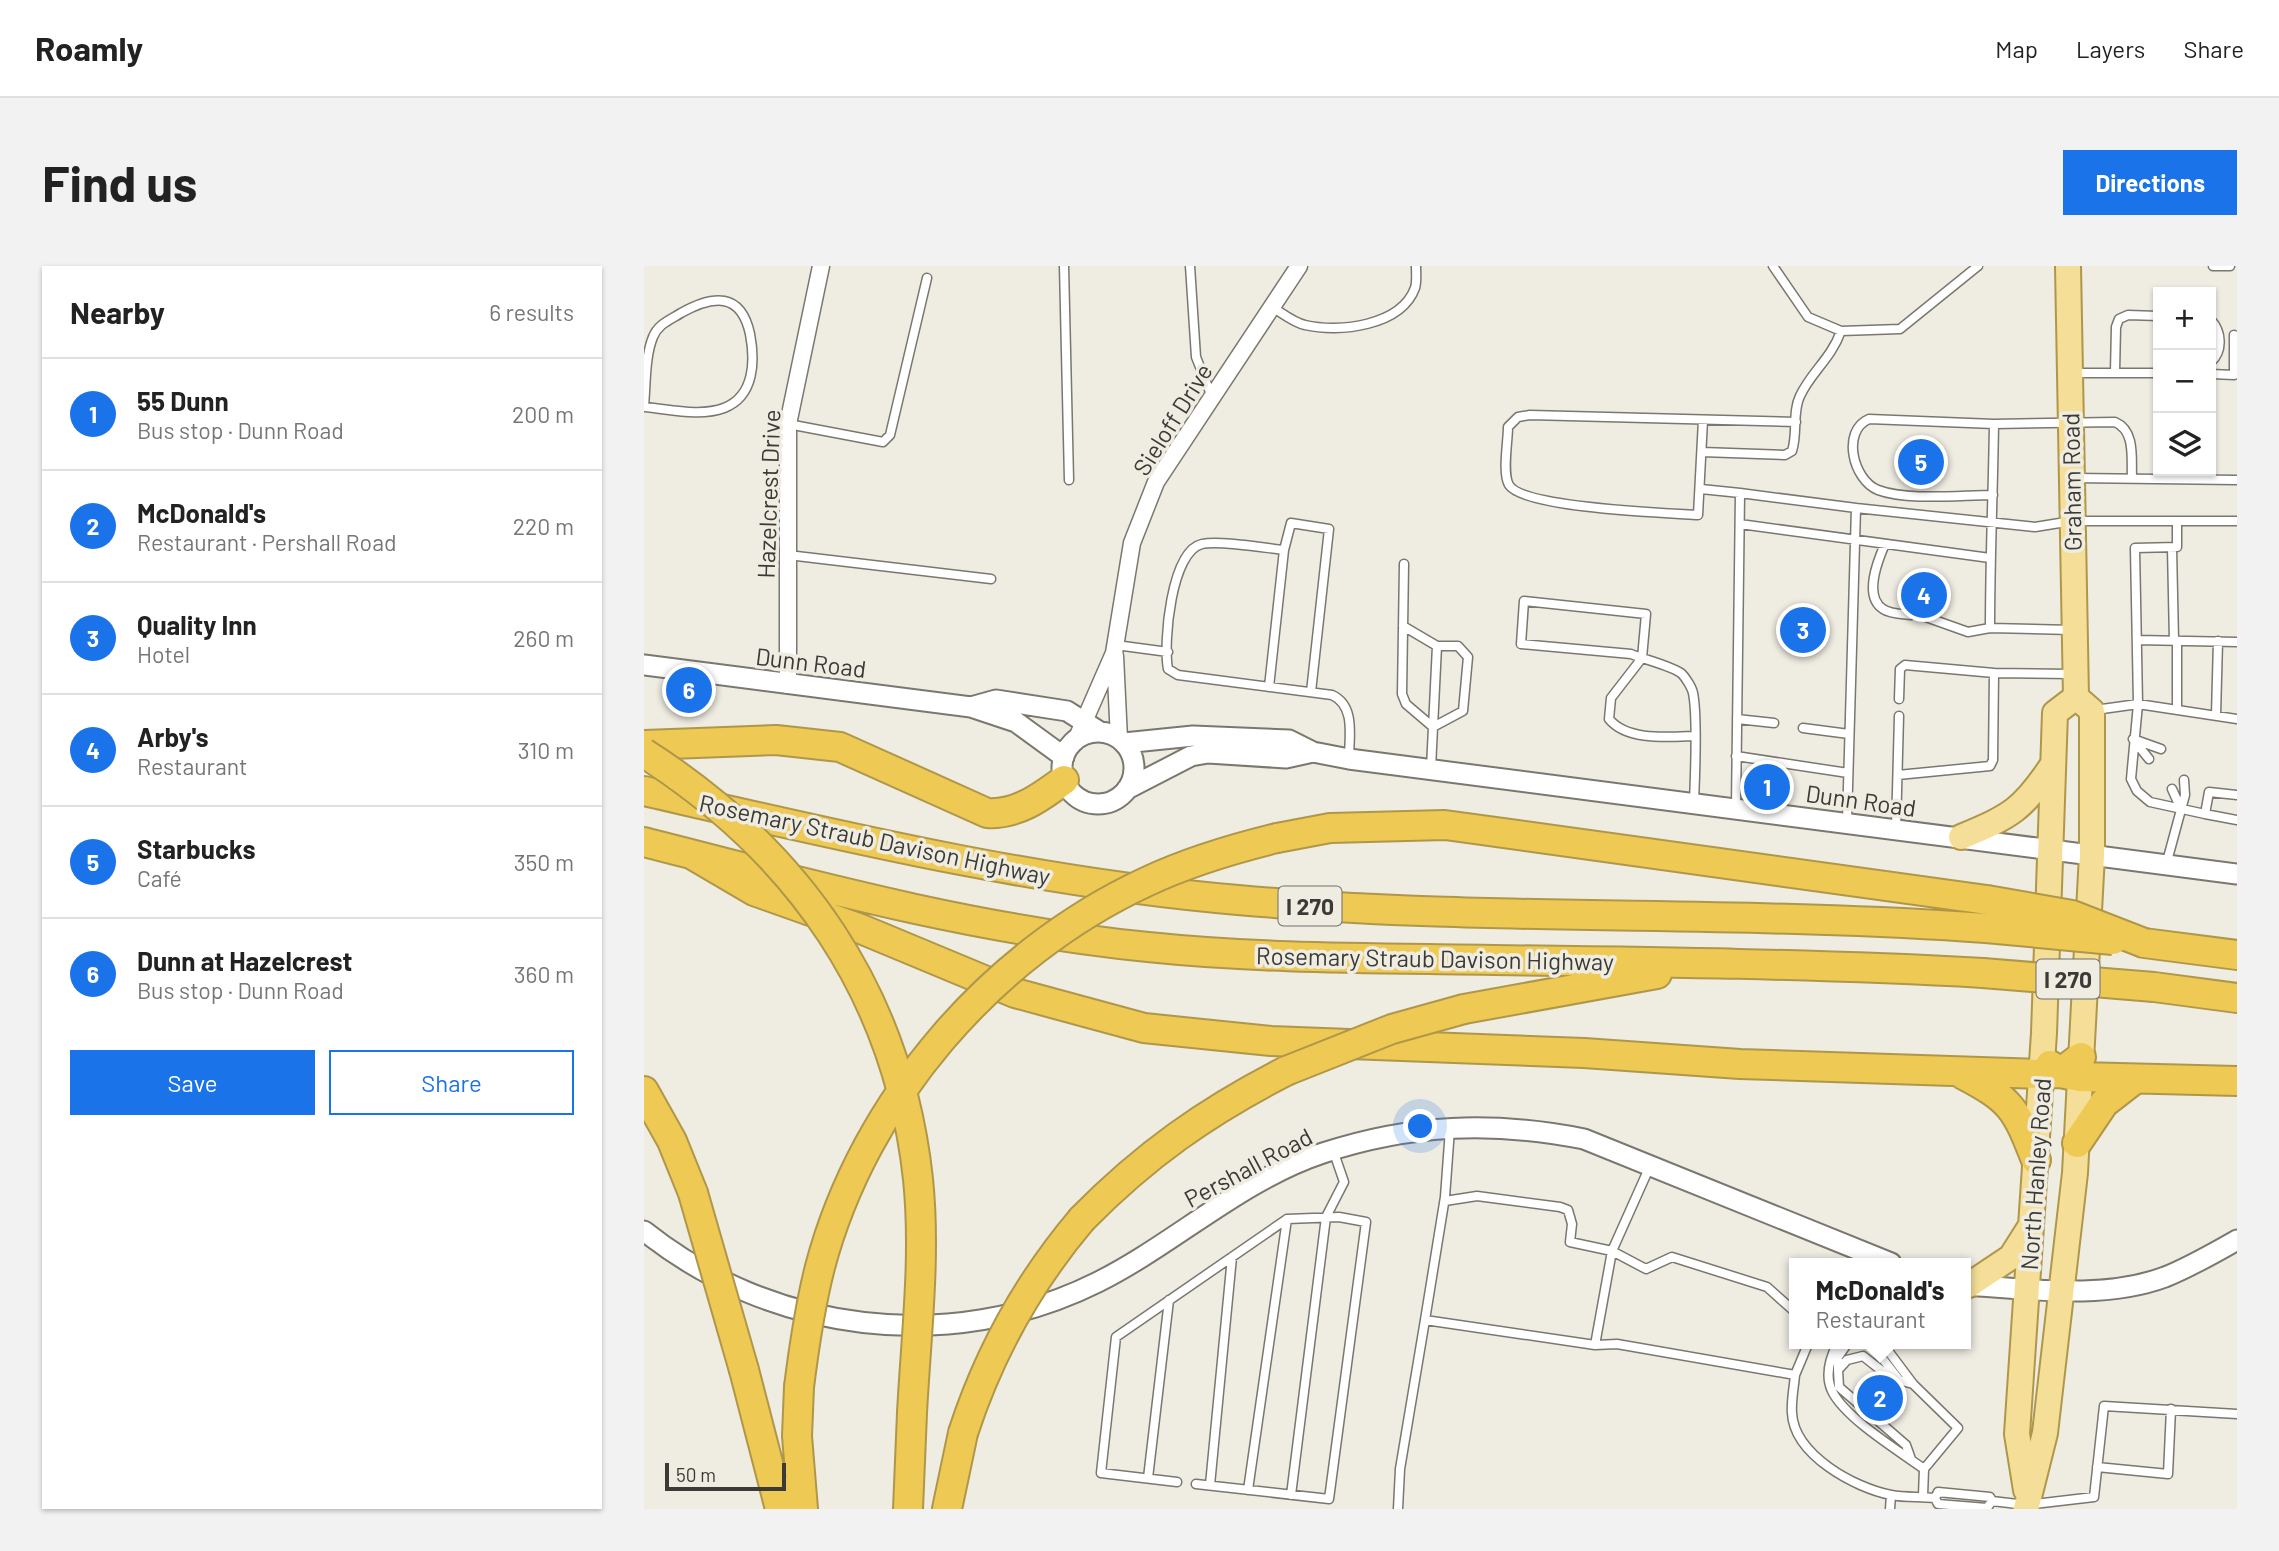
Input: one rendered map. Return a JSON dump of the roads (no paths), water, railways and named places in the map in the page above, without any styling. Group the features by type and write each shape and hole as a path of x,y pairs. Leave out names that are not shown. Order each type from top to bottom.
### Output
{"highway":[{"path":"644,744 776,740 840,747 950,798 995,814 1027,804 1064,768"},
{"path":"644,753 723,808 758,840 794,881 823,920 849,964 891,1054 913,1143 919,1191 920,1261 908,1509"},
{"name":"Rosemary Straub Davison Highway","path":"644,791 976,864 1180,894 1414,912 1820,919 1986,914"},
{"path":"803,1509 797,1436 799,1387 810,1311 821,1265 839,1210 890,1109 961,1018 1002,978 1046,942 1094,910 1145,882 1198,860 1277,838 1330,828 1446,825 1986,914 2072,915 2144,943 2237,955"},
{"name":"Rosemary Straub Davison Highway","path":"644,842 934,915 1136,946 1268,956 1713,964 1983,974 2154,987 2237,998"},
{"path":"691,854 754,891 861,929 1015,993 1144,1028 1271,1041 1957,1072 2061,1068 2135,1079 2237,1081"},
{"path":"947,1509 963,1433 999,1339 1028,1290 1082,1219 1121,1179 1165,1142 1228,1101 1286,1071 1392,1029 1464,1009 1713,964"},
{"path":"1957,1072 2001,1095 2021,1124 2036,1160"},
{"path":"2077,1143 2104,1103 2135,1079"},
{"path":"644,1091 672,1141 693,1194 744,1370 780,1509"}],"main road":[{"name":"Graham Road","path":"2061,1068 2092,855 2075,630 2068,266"},
{"path":"2052,850 2055,713 2081,694"},
{"path":"1961,837 2012,815 2028,800 2053,764"},
{"name":"North Hanley Road","path":"2026,1504 2045,1433 2077,1143 2061,1068 2052,850"},
{"name":"North Hanley Road","path":"2026,1504 2017,1434 2036,1160 2061,1068"},
{"path":"1971,1282 2011,1256 2032,1223"}],"street":[{"name":"Hazelcrest Drive","path":"788,684 788,424 821,266"},
{"name":"Sieloff Drive","path":"1092,727 1115,649 1132,543 1156,482 1299,266"},
{"name":"Sieloff Drive","path":"1115,649 1121,741"},
{"name":"Dunn Road","path":"644,665 971,707 1016,722 1064,768"},
{"name":"Dunn Road","path":"971,707 996,700 1067,711 1092,727"},
{"path":"1092,727 1121,741 1133,759 1134,768 1127,789 1119,797 1098,804 1077,797 1064,768 1076,740 1092,727"},
{"name":"Dunn Road","path":"1121,741 1206,736 1289,740 1313,752 1349,759 1736,807 2237,874"},
{"name":"Dunn Road","path":"1127,789 1191,756 1208,754 1286,758 1313,752"},
{"name":"Pershall Road","path":"644,1231 706,1273 790,1309 860,1323 958,1323 1040,1305 1099,1282 1263,1181 1333,1150 1396,1132 1450,1126 1546,1131 1584,1139 1879,1258"},
{"path":"1971,1285 2061,1291 2110,1289 2163,1278 2237,1240"}],"lane":[{"path":"1064,266 1069,480"},
{"path":"1190,266 1196,357 1212,397"},
{"path":"1272,307 1303,325 1356,325 1379,320 1402,308 1415,287 1416,266"},
{"path":"1773,266 1808,317 1841,331 1900,329 1978,266"},
{"path":"2213,266 2237,267"},
{"path":"788,424 883,442 890,435 927,278"},
{"path":"709,301 730,302 741,309 748,325 754,362 749,382 739,399 727,407 704,411 644,406 651,341 662,324 709,301"},
{"path":"2115,372 2116,327 2119,319 2128,315 2153,316"},
{"path":"2216,328 2220,344 2216,355"},
{"path":"1702,452 1785,455 1792,451 1798,400 1806,383 1830,356 1841,331"},
{"path":"2216,374 2234,375 2234,335"},
{"path":"2068,373 2153,373"},
{"path":"1703,419 1698,515 1597,508 1523,496 1512,490 1507,482 1508,427 1518,417 1530,415 1703,419 1796,422"},
{"path":"1993,495 1896,494 1878,490 1859,474 1855,464 1854,437 1858,426 1869,419 1994,424 2115,422 2123,425 2129,434 2132,478"},
{"path":"1990,628 1994,424"},
{"path":"2071,478 2237,480"},
{"path":"1701,489 2035,527 2072,521 2237,521"},
{"path":"1736,807 1740,492"},
{"path":"1847,822 1856,508"},
{"path":"2176,521 2177,547 2136,548 2138,704 2131,779 2137,791 2150,802 2237,820"},
{"path":"1269,687 1284,550 1291,523 1329,529 1311,692"},
{"path":"1740,524 1990,558"},
{"path":"1284,550 1203,543 1190,551 1175,579 1168,668 1178,675 1332,695 1341,699 1348,709 1349,759"},
{"path":"1885,544 1876,564 1873,594 1885,611 1911,615"},
{"path":"2172,548 2177,710"},
{"path":"788,555 991,579"},
{"path":"1404,564 1402,694 1406,704 1433,727"},
{"path":"1694,736 1660,737 1617,729 1609,719 1611,698 1642,658 1646,614 1524,601 1521,644 1631,654 1642,658 1680,672 1693,691 1694,736 1694,803"},
{"path":"1923,616 1968,632 1990,628 2075,630"},
{"path":"1403,626 1437,646 1458,646 1468,657 1463,711 1433,727"},
{"path":"2137,639 2237,642"},
{"path":"2216,715 2218,641"},
{"path":"1431,769 1437,646"},
{"path":"1115,649 1168,652"},
{"path":"1899,699 1900,669 1905,665 1994,673 2081,694 2237,719"},
{"path":"1898,775 1990,766 1993,760 1994,673"},
{"path":"1896,829 1899,716"},
{"path":"1737,719 1774,723"},
{"path":"1803,728 1849,734"},
{"path":"2133,739 2161,749"},
{"path":"2133,739 2149,759"},
{"path":"1736,756 1848,773"},
{"path":"2166,864 2181,809 2184,780"},
{"path":"2172,789 2181,809"},
{"path":"2205,814 2209,792 2237,795"},
{"path":"1398,1509 1400,1469 1445,1201 1450,1126"},
{"path":"1291,1495 1326,1217 1343,1182 1333,1150"},
{"path":"1595,1345 1612,1251 1650,1166"},
{"path":"1445,1201 1477,1196 1560,1207 1568,1210 1572,1224 1570,1242 1612,1251 1646,1269 1672,1257 1767,1287 1789,1307"},
{"path":"1177,1482 1101,1472 1116,1337 1287,1219 1326,1217 1366,1222 1329,1499 1196,1484"},
{"path":"1248,1490 1287,1219"},
{"path":"1210,1485 1232,1257"},
{"path":"1148,1478 1169,1300"},
{"path":"1425,1320 1595,1345 1618,1344 1795,1375"},
{"path":"1806,1349 1800,1370 1795,1375 1792,1414 1803,1444 1819,1461 1848,1479 1891,1495 1935,1498 1938,1504 1987,1508 1993,1501 2070,1505 2094,1497 2104,1406 2237,1414"},
{"path":"1835,1349 1829,1374 1832,1391 1844,1408 1924,1469"},
{"path":"1844,1349 1838,1357 1839,1387 1906,1445 1911,1460"},
{"path":"1875,1349 1900,1381"},
{"path":"1887,1349 1913,1384 1958,1428 1924,1469 1923,1496"},
{"path":"1838,1370 1847,1360 1863,1356 1900,1381 1913,1384"},
{"path":"2097,1467 2168,1474 2171,1409"},
{"path":"1890,1509 1891,1495"}],"place":[{"name":"Starbucks","path":"1921,462"},
{"name":"Arby's","path":"1924,595"},
{"name":"Quality Inn","path":"1803,630"},
{"name":"Dunn at Hazelcrest","path":"689,690"},
{"name":"55 Dunn","path":"1767,787"},
{"name":"McDonald's","path":"1880,1398"}]}
